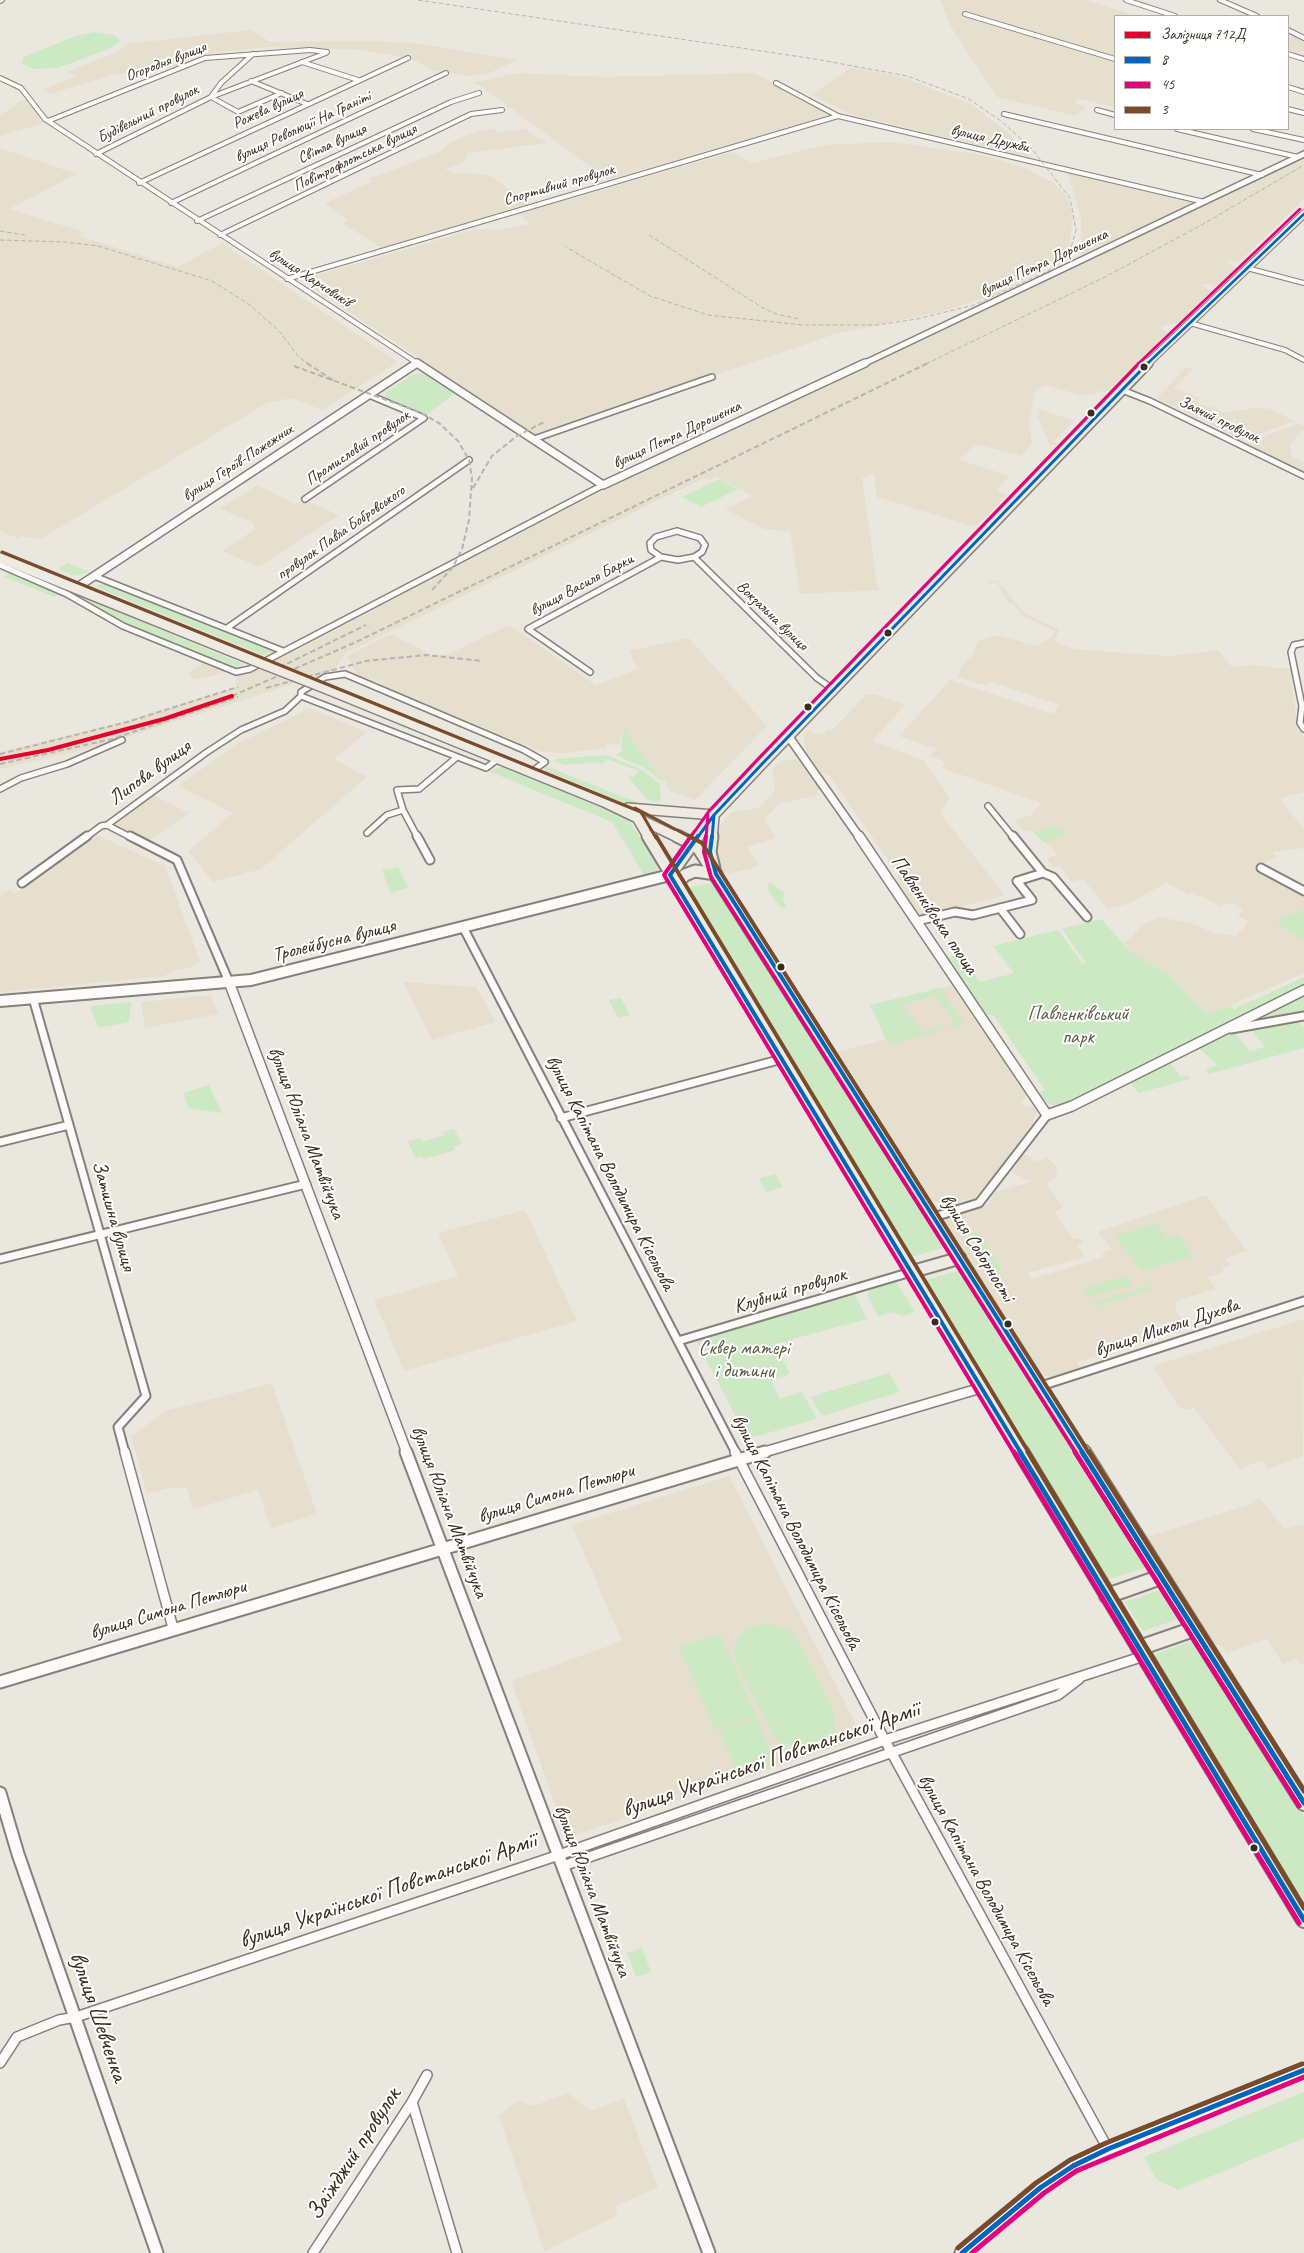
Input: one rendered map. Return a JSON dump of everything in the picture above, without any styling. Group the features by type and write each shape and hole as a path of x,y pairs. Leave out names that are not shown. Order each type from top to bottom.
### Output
{"main road":[{"path":"670,875 714,815 1122,390 1304,214"},
{"path":"0,558 532,772 636,816 693,844"},
{"path":"604,802 660,812 714,815"},
{"path":"660,812 662,829"},
{"path":"714,815 710,852 716,874"},
{"path":"636,816 1304,1920"},
{"name":"вулиця Соборності","path":"693,844 697,846 716,874 1304,1803"},
{"path":"676,884 685,875 695,871 706,871 716,874"},
{"name":"Тролейбусна вулиця","path":"0,1001 251,980 670,875"},
{"path":"911,1272 960,1258"},
{"path":"1107,1596 1162,1577"},
{"path":"1141,1652 1194,1629"},
{"path":"962,2253 1040,2188 1073,2166 1108,2149 1304,2070"}],"street":[{"path":"1126,0 1172,15"},
{"path":"1220,0 1254,15"},
{"path":"965,14 1114,60"},
{"path":"1289,30 1304,38"},
{"name":"Огородня вулиця","path":"48,122 205,58 310,50 327,52"},
{"name":"Будівельний провулок","path":"96,154 211,97 327,52"},
{"name":"Будівельний провулок","path":"211,97 221,83 253,54"},
{"path":"1289,54 1304,59"},
{"name":"Рожева вулиця","path":"139,183 408,58"},
{"path":"302,62 358,80"},
{"name":"вулиця Революції На Граніті","path":"171,203 446,73"},
{"name":"вулиця Харчовиків","path":"0,78 13,82 21,88 30,102 48,122 197,221 603,484"},
{"path":"251,81 307,104"},
{"name":"вулиця Дружби","path":"776,83 838,116 1204,202"},
{"path":"1289,87 1304,92"},
{"path":"211,97 238,112 282,93"},
{"name":"Світла вулиця","path":"197,221 451,102 479,93"},
{"path":"1289,109 1304,113"},
{"name":"Повітрофлотська вулиця","path":"220,235 471,114 502,110"},
{"path":"1097,110 1114,114"},
{"path":"1004,114 1262,175"},
{"name":"Спортивний провулок","path":"287,279 838,116"},
{"path":"1182,130 1301,155"},
{"path":"1258,130 1304,140"},
{"name":"вулиця Петра Дорошенка","path":"0,565 67,594 123,626 232,672 250,668 603,484 1301,155"},
{"path":"1247,268 1304,283"},
{"path":"1190,323 1285,350 1304,360"},
{"name":"вулиця Героїв-Пожежних","path":"76,588 417,364"},
{"path":"534,439 712,378"},
{"name":"Заячий провулок","path":"1122,390 1150,401 1304,476"},
{"name":"Промисловий провулок","path":"305,499 424,418 369,395"},
{"name":"провулок Павла Бобровського","path":"227,628 470,460"},
{"path":"678,531 692,534 704,542 704,550 694,557 678,560 662,558 652,550 652,541 662,534 678,531"},
{"name":"Вокзальна вулиця","path":"694,557 817,678 834,690"},
{"name":"вулиця Василя Барки","path":"590,672 528,628 662,558"},
{"path":"94,576 283,651"},
{"path":"67,594 76,588"},
{"path":"1304,643 1294,645 1291,652 1303,715 1300,723 1304,729"},
{"name":"Липова вулиця","path":"22,883 101,826 107,825 207,752 242,730 285,711 301,696 304,690 325,677 345,674 524,750 545,762 532,772"},
{"path":"301,696 486,768 498,758"},
{"name":"Павленківська площа","path":"789,737 917,921 1047,1115"},
{"path":"0,788 21,778 67,764 122,740"},
{"path":"430,860 403,810 397,790 419,789 457,757"},
{"path":"988,806 1043,874"},
{"path":"367,833 387,815 403,810"},
{"name":"вулиця Юліана Матвійчука","path":"107,825 177,860 229,982 709,2253"},
{"path":"1261,868 1304,891"},
{"path":"917,921 955,912 973,915 1032,900 1017,881 1043,874 1053,877 1087,917"},
{"path":"1000,908 1020,934"},
{"name":"вулиця Капітана Володимира Кісельова","path":"463,927 885,1740 1108,2149"},
{"path":"934,1217 979,1203 1047,1115 1072,1106 1304,990"},
{"name":"Затишна вулиця","path":"33,998 146,1396 120,1423 120,1434 173,1628"},
{"path":"1227,1030 1304,1016"},
{"path":"562,1118 782,1059"},
{"path":"0,1142 69,1125"},
{"path":"0,1259 306,1184"},
{"name":"Клубний провулок","path":"678,1342 911,1272"},
{"name":"вулиця Миколи Духова","path":"1041,1386 1304,1301"},
{"name":"вулиця Симона Петлюри","path":"0,1682 442,1547 981,1388"},
{"name":"вулиця Української Повстанської Армії","path":"0,2063 17,2037 59,2020 76,2017 559,1855 885,1740 1085,1675 1141,1652"},
{"name":"вулиця Української Повстанської Армії","path":"563,1866 1058,1695 1085,1675"},
{"name":"вулиця Шевченка","path":"0,1793 18,1854 157,2253"},
{"name":"Заїжджий провулок","path":"313,2253 412,2102 427,2075"},
{"path":"412,2102 457,2253"}],"shaded area":[{"path":"940,0 1086,0 1134,15 1114,15 1114,107 1078,99 1075,102 1086,108 1075,116 997,97 951,27"},
{"path":"251,30 271,42 373,41 422,44 517,60 490,73 469,76 433,70 409,58 363,50 267,47 201,54 197,60 168,69 116,74 50,94 43,89 76,77 67,72 119,51 126,44"},
{"path":"1289,34 1304,41 1304,51 1295,53 1289,51"},
{"path":"852,67 902,77 971,104 1008,133 1032,158 853,115 811,95"},
{"path":"519,73 604,77 754,73 833,114 608,180 475,82"},
{"path":"22,100 27,100 44,123 0,136 0,116"},
{"path":"493,129 500,132 525,129 546,143 468,153 464,162 445,169 454,173 490,176 531,203 382,248 342,223 348,220 325,203 371,182 369,179 439,152 449,143 478,131"},
{"path":"891,142 978,154 1026,168 1055,184 1068,198 1073,217 1069,247 1045,269 992,296 939,312 835,334 535,437 490,405 301,280 475,229 500,230 530,224 519,214 732,152 753,163 823,145"},
{"path":"0,148 77,174 9,209 85,232 79,236 178,267 222,243 398,362 322,410 291,398 267,403 41,539 23,536 19,539 0,531"},
{"path":"1304,157 1304,199 1240,261 1228,261 1227,263 1237,268 1220,284 1216,286 1205,283 1202,286 1212,291 1180,322 1162,326 1160,328 1169,333 1110,389 1105,392 1098,391 1094,394 1080,395 1045,385 1035,393 1029,423 1032,444 1021,456 976,444 959,460 1010,476 996,491 1007,495 975,527 877,497 874,474 862,478 877,584 880,590 800,594 790,532 764,529 725,509 753,496 717,477 709,480 704,478 346,653 333,671 96,747 0,769 0,752 130,720 236,687 236,676 250,673 300,649 628,478 1055,277"},
{"path":"1068,173 1197,203 1081,255 1081,218"},
{"path":"1186,367 1193,369 1174,388 1200,398 1196,402 1210,408 1212,406 1234,419 1231,422 1255,435 1243,440 1157,398"},
{"path":"1259,407 1264,410 1269,408 1294,421 1257,435 1225,413"},
{"path":"1039,409 1075,421 1053,442 1057,443 1056,445 1050,445 1038,417"},
{"path":"1297,424 1304,426 1304,429 1290,444 1292,456 1304,463 1304,474 1247,443"},
{"path":"257,485 295,504 305,500 339,515 259,567 222,551 255,529 252,522 220,509"},
{"path":"997,580 1024,613 1059,630 1054,641 1073,649 1169,656 1218,650 1232,667 1252,665 1290,669 1297,726 1304,737 1304,792 1281,798 1282,802 1304,829 1304,848 1273,852 1277,857 1256,867 1269,878 1304,896 1304,973 1208,1015 1169,975 1131,952 1123,942 1130,939 1141,926 1160,917 1193,924 1215,933 1236,936 1249,921 1238,917 1243,909 1232,902 1229,905 1225,903 1220,906 1201,896 1198,897 1193,892 1189,895 1166,883 1127,904 1108,909 1083,879 1071,882 1060,866 1053,867 1047,858 1057,855 1054,849 1043,842 1065,834 1054,826 1033,832 1023,830 1014,820 1031,815 1041,803 942,768 946,762 930,756 936,749 899,736 950,680 1052,714 1060,705 989,681 986,685 978,684 957,676 960,672 958,671 976,650 973,649 980,640 997,635 1037,646 1054,635 1052,633 1055,631 1023,616 1013,603 1010,604 996,581 988,584 987,582"},
{"path":"509,625 596,685 638,669 629,651 689,638 767,726 695,800 671,791 666,785 667,781 660,780 624,728 619,744 606,745 606,748 564,753 542,752 380,685 382,683 367,678 359,678 347,656 391,634 437,658 438,655 448,654"},
{"path":"202,663 226,672 200,679 192,679 189,672"},
{"path":"874,694 905,705 872,741 923,760 950,798 940,813 1005,895 927,916 918,915 896,882 898,874 829,775 823,774 806,752 803,734 807,730 822,735 828,729 832,730 866,695"},
{"path":"310,708 367,732 334,759 367,777 261,869 213,882 188,851 233,813 178,786 238,743"},
{"path":"794,759 806,766 823,789 816,791 819,795 779,804 764,819 776,838 747,847 759,866 724,875 713,853 714,838 723,822 732,812 759,808 775,791 772,769 781,761"},
{"path":"153,795 189,813 147,842 113,824"},
{"path":"95,834 165,866 200,961 191,967 172,971 165,976 0,992 0,896 9,890 16,893"},
{"path":"403,982 476,987 496,1022 432,1040"},
{"path":"955,985 1029,1094 1021,1101 1025,1106 1034,1108 1038,1112 1034,1122 979,1196 945,1207 931,1200 837,1052 886,1039 870,1005"},
{"path":"210,995 219,1014 145,1028 141,1002"},
{"path":"1023,1153 1033,1158 1035,1162 1047,1158 1056,1166 1057,1176 1046,1183 1063,1207 1055,1212 1072,1238 1084,1242 1077,1245 1085,1257 1027,1273 1031,1279 1101,1258 1104,1252 1112,1250 1098,1232 1206,1195 1247,1251 1225,1258 1231,1265 1222,1268 1224,1272 1208,1277 1216,1289 1184,1298 1176,1303 1176,1310 1189,1329 1077,1362 1080,1368 1053,1377 1045,1376 944,1221 948,1216 989,1204 995,1192 1032,1182 1011,1172"},
{"path":"525,1210 577,1321 404,1371 374,1300 458,1276 438,1233"},
{"path":"1304,1319 1303,1456 1268,1469 1262,1460 1240,1469 1194,1408 1187,1410 1178,1406 1153,1366"},
{"path":"272,1383 317,1514 271,1528 258,1490 193,1509 187,1488 170,1488 147,1494 131,1436 166,1411"},
{"path":"729,1476 863,1738 567,1838 511,1681 622,1641 572,1525"},
{"path":"1259,1498 1285,1529 1304,1524 1304,1662 1300,1664 1297,1659 1283,1664 1267,1639 1227,1653 1222,1646 1213,1644 1173,1577 1168,1574 1143,1534 1150,1536 1251,1504"},
{"path":"568,2093 590,2111 624,2099 658,2187 616,2206 617,2216 544,2251 499,2116 517,2101 534,2106"}],"green space":[{"path":"95,32 114,35 119,39 119,42 111,48 58,68 33,69 22,63 23,58 30,54 79,35"},
{"path":"422,373 432,376 457,392 426,415 386,397 385,393 412,375"},
{"path":"719,479 738,489 701,507 682,497"},
{"path":"68,563 90,572 74,576 60,570 60,568"},
{"path":"10,573 61,593 55,597 4,577"},
{"path":"105,581 274,652 263,655 96,587"},
{"path":"84,598 243,664 234,669 125,625"},
{"path":"624,728 661,781 645,768 615,755 623,751 621,744"},
{"path":"607,755 642,770 660,784 661,801 654,802 646,799 626,774 634,777 639,771 607,759 602,764 596,762 565,765 553,761 555,759"},
{"path":"504,766 628,819 658,865 657,874 646,878 612,822 488,771"},
{"path":"546,766 639,803 640,806 635,808 546,771 543,767"},
{"path":"1054,826 1066,834 1043,842 1033,832"},
{"path":"398,867 408,888 390,893 382,870"},
{"path":"714,882 946,1247 908,1258 682,889"},
{"path":"771,883 784,892 783,901 787,905 785,908 780,907 767,889 768,884"},
{"path":"1299,910 1304,913 1304,941 1276,922"},
{"name":"Павленківський парк","path":"1101,919 1131,952 1169,975 1208,1015 1230,1005 1234,1009 1304,977 1304,986 1092,1090 1062,1104 1053,1105 1046,1102 1039,1093 1045,1090 994,1016 984,1014 946,958 960,953 980,982 1014,973 993,946 1058,930 1083,964 1086,963 1062,929"},
{"path":"940,988 964,1024 951,1028 949,1025 955,1023 935,995 902,1005 922,1032 938,1028 941,1031 894,1044 886,1039 870,1005"},
{"path":"1304,994 1304,1012 1257,1019 1257,1018"},
{"path":"621,998 630,1015 618,1018 609,1000"},
{"path":"131,1002 129,1022 98,1028 90,1006"},
{"path":"1297,1021 1304,1027 1304,1048 1209,1074 1206,1070 1217,1065 1199,1048 1235,1033 1250,1051 1265,1047 1251,1030"},
{"path":"1170,1062 1181,1077 1187,1075 1190,1079 1139,1093 1129,1082"},
{"path":"209,1085 222,1113 189,1108 183,1093"},
{"path":"454,1129 462,1144 454,1146 455,1150 424,1159 422,1156 415,1158 408,1141 420,1138 422,1141 444,1136 443,1132"},
{"path":"775,1174 783,1187 766,1192 759,1179"},
{"path":"1156,1223 1167,1237 1177,1234 1193,1256 1142,1271 1115,1236"},
{"path":"978,1232 1002,1270 995,1272 991,1267 985,1269 968,1243 970,1234"},
{"path":"961,1270 1147,1567 1106,1580 923,1281"},
{"path":"1126,1276 1132,1285 1089,1297 1083,1288"},
{"path":"896,1282 915,1312 902,1316 892,1312 878,1316 867,1295 870,1289"},
{"path":"1148,1286 1151,1290 1096,1306 1093,1302"},
{"name":"Сквер матері і дитини","path":"854,1293 867,1319 775,1344 790,1374 771,1381 780,1399 802,1392 817,1419 747,1439 696,1340"},
{"path":"889,1373 900,1392 822,1416 810,1397"},
{"path":"1160,1590 1179,1619 1143,1631 1125,1602"},
{"path":"764,1623 786,1628 795,1635 833,1710 835,1728 831,1737 820,1747 810,1750 797,1750 784,1746 774,1738 736,1662 734,1647 737,1639 748,1628"},
{"path":"720,1634 757,1716 715,1730 679,1647"},
{"path":"1194,1640 1304,1815 1304,1902 1153,1655"},
{"path":"756,1718 777,1763 739,1776 719,1730"},
{"path":"642,1948 651,1972 636,1977 627,1953"},
{"path":"1304,2092 1304,2138 1178,2190 1156,2179 1144,2157"}],"railway":[{"path":"418,0 815,59 907,76 969,99 1001,121 1031,148 1070,198 1076,230 1071,248 1063,259 1048,271 974,305 917,319 877,325 803,325 708,315 650,296 566,247"},
{"path":"926,364 1105,277 1205,223 1304,165"},
{"path":"0,231 25,235"},
{"path":"649,235 763,308 776,314 799,319"},
{"path":"0,240 65,242 98,246 212,281 250,305 280,332 299,357 308,364"},
{"path":"307,363 333,380"},
{"path":"232,696 354,643 928,363"},
{"path":"294,366 333,380"},
{"path":"333,380 419,412 439,423 458,441 469,460 472,478 469,520 462,549 453,567 431,591"},
{"path":"473,488 492,456 517,436 546,421"},
{"path":"272,671 366,625"},
{"path":"266,688 366,661 426,655 483,661"},
{"path":"0,754 127,722 238,687"},
{"path":"0,764 112,739 238,697"}],"rail line":[{"name":"712Д","path":"0,759 48,750 164,719 232,696"}],"transit line":[{"name":"45","path":"1299,1923 664,875 709,811 757,760 1152,350 1300,209"},
{"name":"8","path":"1304,214 1157,354 762,764 714,815 670,875 1304,1920"},
{"name":"3","path":"2,552 641,812 1304,1908"},
{"name":"3","path":"635,808 702,843 1304,1791"},
{"name":"45","path":"708,814 704,852 711,877 1299,1806"},
{"name":"8","path":"714,815 710,852 716,874 1304,1803"},
{"name":"3","path":"958,2248 1036,2183 1070,2160 1106,2143 1302,2064"},
{"name":"8","path":"962,2253 1040,2188 1073,2166 1108,2149 1304,2070"},
{"name":"45","path":"972,2253 1044,2193 1076,2171 1304,2077"}]}
